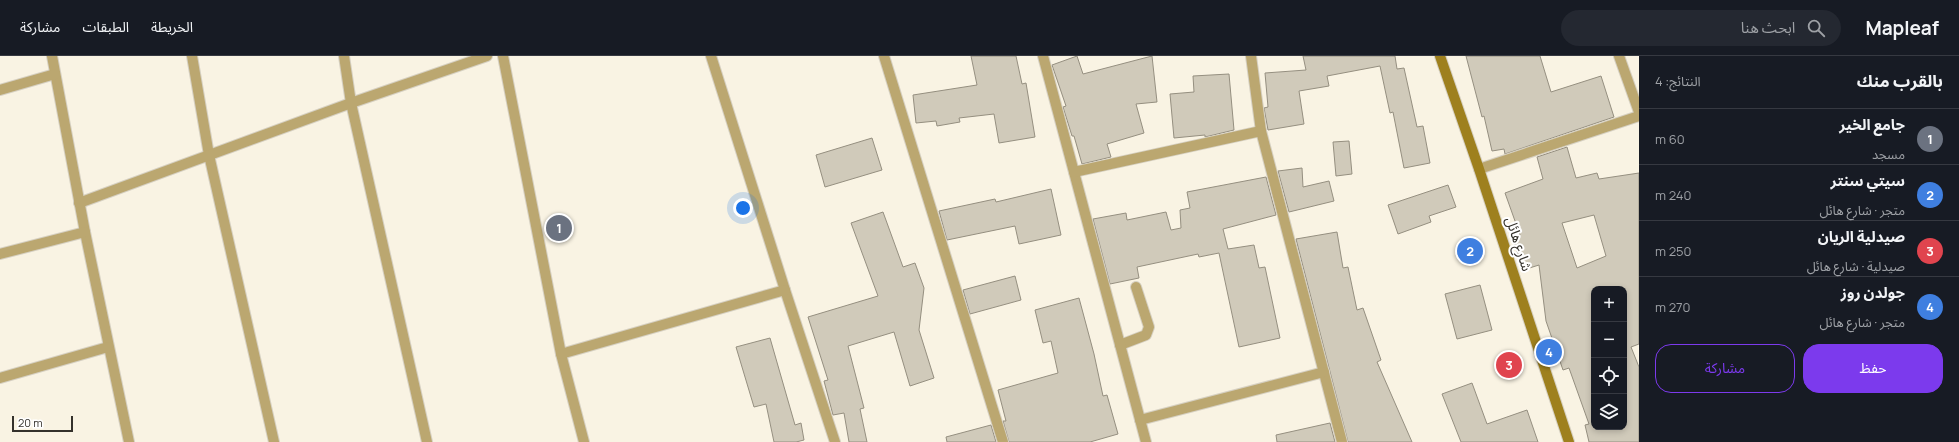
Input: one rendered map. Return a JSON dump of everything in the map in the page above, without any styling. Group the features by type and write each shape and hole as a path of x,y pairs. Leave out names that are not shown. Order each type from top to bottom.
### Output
{"street":[{"path":"52,56 79,203 129,442"},
{"path":"192,56 209,155 274,442"},
{"path":"344,56 351,102 426,442"},
{"path":"79,203 351,102 487,56"},
{"path":"503,56 560,354 584,442"},
{"path":"711,56 835,442"},
{"path":"884,56 1003,442"},
{"path":"1043,56 1146,442"},
{"path":"1251,56 1261,131 1342,442"},
{"name":"شارع هائل","path":"1440,56 1569,442"},
{"path":"1619,56 1639,112"},
{"path":"0,90 55,74"},
{"path":"1479,169 1639,116"},
{"path":"1074,172 1261,131"},
{"path":"0,254 85,232"},
{"path":"1120,344 1146,335 1149,327 1136,287"},
{"path":"560,354 785,290"},
{"path":"0,378 108,347"},
{"path":"1140,420 1324,372"}],"building":[{"path":"971,56 1016,56 1022,84 1026,83 1035,137 999,143 994,114 959,118 960,122 937,126 936,121 916,123 913,95 977,85"},
{"path":"1077,56 1083,74 1152,56 1157,102 1136,104 1144,133 1107,144 1111,157 1082,164 1074,136 1072,136 1063,107 1066,106 1052,65"},
{"path":"1303,56 1395,56 1397,69 1404,68 1417,127 1423,126 1430,163 1404,168 1393,112 1390,113 1380,66 1327,76 1329,86 1299,91 1304,124 1268,130 1264,108 1268,107 1265,73 1306,70"},
{"path":"1466,56 1540,56 1551,92 1601,76 1614,117 1505,154 1504,149 1492,151 1484,116 1482,117"},
{"path":"1229,74 1234,130 1205,137 1205,135 1174,138 1170,94 1194,92 1193,76"},
{"path":"872,138 882,170 825,187 816,155"},
{"path":"1349,141 1352,174 1336,176 1333,142"},
{"path":"1567,147 1576,178 1597,173 1599,179 1639,173 1639,344 1631,347 1639,367 1639,442 1589,442 1585,425 1589,424 1569,368 1563,370 1546,321 1539,265 1523,270 1513,238 1520,235 1505,193 1543,179 1537,157","holes":["1594,215 1606,256 1577,268 1562,223"]},
{"path":"1302,168 1303,187 1329,181 1334,201 1289,212 1278,171"},
{"path":"1266,177 1276,215 1223,229 1228,249 1254,245 1259,268 1265,267 1280,338 1239,347 1219,253 1199,257 1198,254 1137,267 1139,278 1110,284 1093,219 1126,213 1127,220 1166,212 1171,230 1181,228 1180,210 1190,208 1187,192"},
{"path":"1448,185 1456,207 1429,216 1431,222 1398,234 1388,205"},
{"path":"1051,189 1061,235 1019,244 1015,226 947,240 939,211 995,199 996,202"},
{"path":"883,212 903,267 915,263 924,288 919,330 934,378 910,386 894,332 848,346 864,408 860,409 867,442 849,442 844,413 833,415 824,381 828,380 808,317 878,296 851,223"},
{"path":"1337,232 1343,268 1348,267 1357,310 1363,308 1381,360 1377,362 1412,442 1348,442 1296,239"},
{"path":"1015,276 1021,300 970,314 963,290"},
{"path":"1480,285 1492,330 1457,339 1445,294"},
{"path":"1079,298 1094,354 1103,396 1107,395 1118,434 1090,442 1009,442 1003,421 1006,421 998,390 1058,373 1051,341 1043,343 1035,310"},
{"path":"770,338 795,425 801,423 804,440 796,442 774,442 766,404 754,407 736,347"},
{"path":"1472,383 1487,424 1527,410 1538,442 1461,442 1442,394"},
{"path":"1330,423 1335,442 1277,442 1276,435"},
{"path":"991,425 996,442 947,442 946,437"}],"place":[{"name":"جامع الخير","path":"559,228"},
{"name":"سيتي سنتر","path":"1470,251"},
{"name":"جولدن روز","path":"1549,352"},
{"name":"صيدلية الريان","path":"1509,365"}]}
